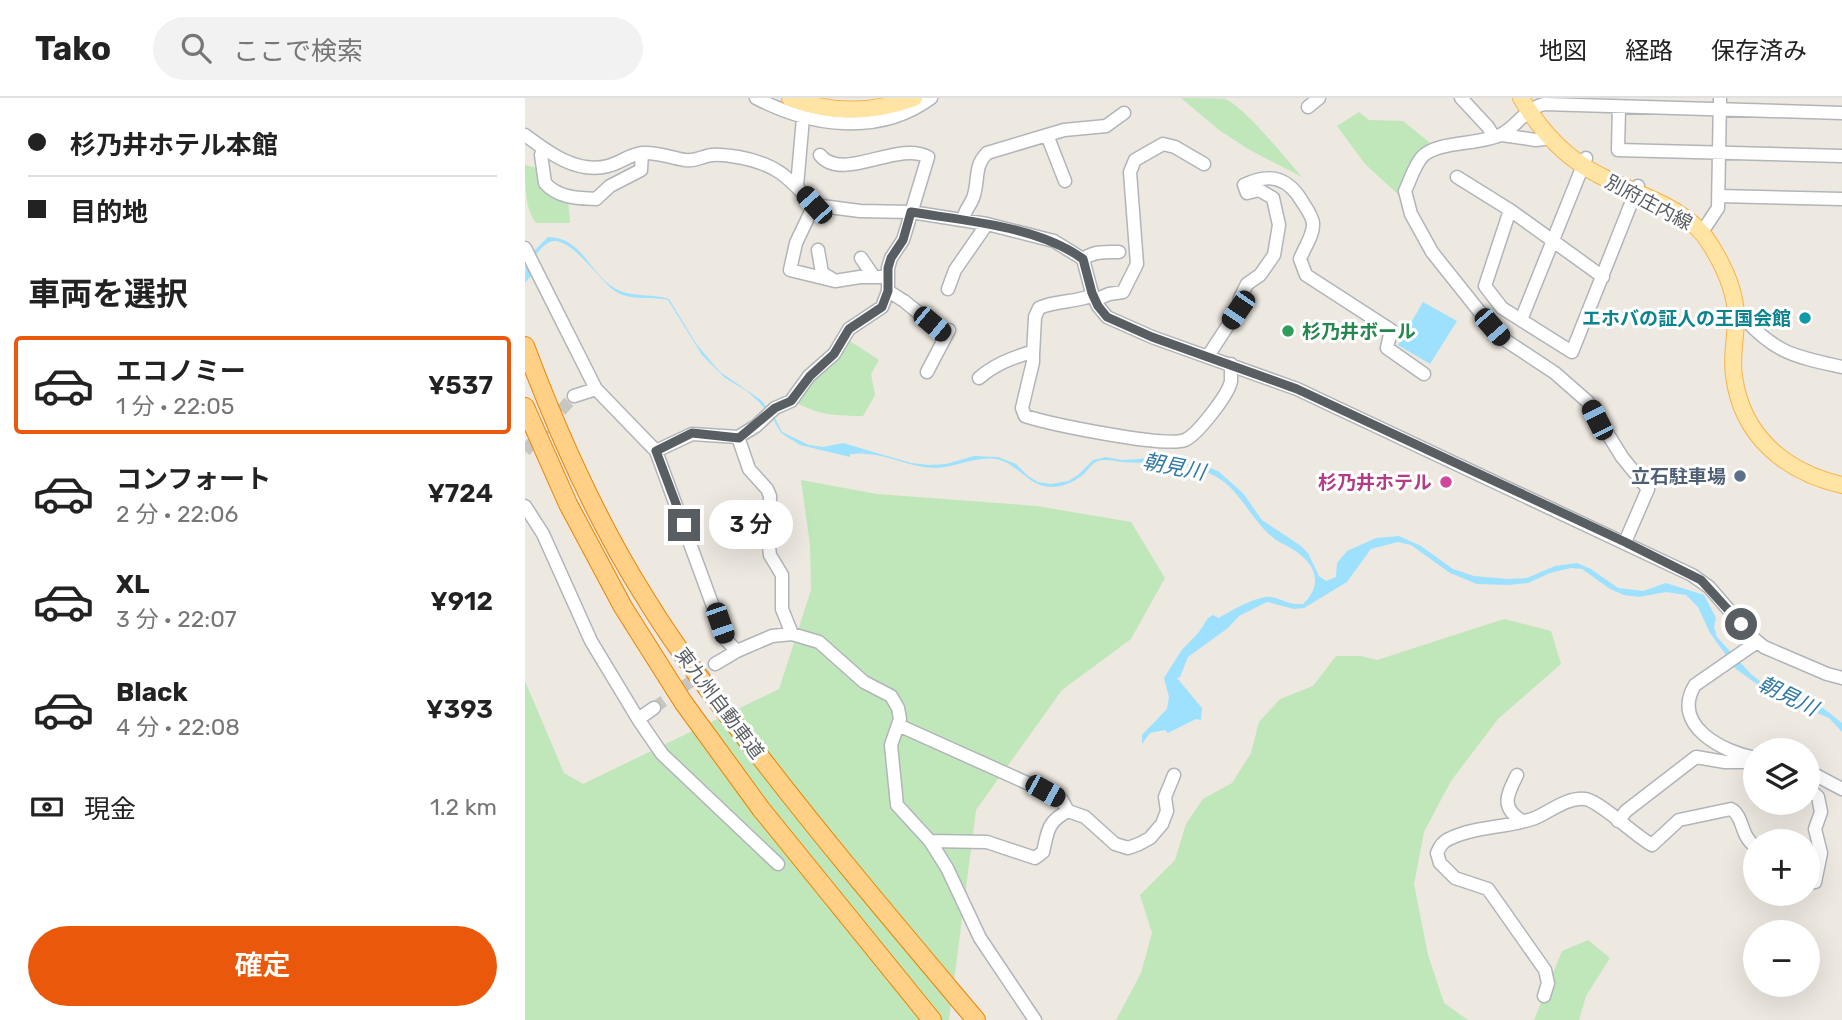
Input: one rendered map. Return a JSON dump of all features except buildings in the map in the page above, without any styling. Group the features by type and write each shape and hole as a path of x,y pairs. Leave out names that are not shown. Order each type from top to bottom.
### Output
{"highway":[{"name":"東九州自動車道","path":"525,346 551,415 586,491 646,599 707,689 804,814 976,1020"},
{"name":"東九州自動車道","path":"525,407 568,504 623,607 683,702 761,808 932,1020"}],"main road":[{"path":"790,98 814,106 848,111 883,108 914,98"},
{"name":"別府庄内線","path":"1529,103 1550,138 1584,162 1671,209 1692,223 1710,244 1724,269 1735,305 1733,360 1737,390 1747,416 1761,439 1794,468 1818,479 1842,485"},
{"name":"別府庄内線","path":"1529,103 1584,162"},
{"name":"別府庄内線","path":"1636,189 1686,209 1706,226 1734,269 1742,296 1744,318 1742,376 1750,407 1762,428 1777,445 1795,459 1842,474"}],"street":[{"path":"756,98 781,111 803,118 846,125 898,116 918,108 931,98"},
{"path":"1308,107 1319,98"},
{"path":"1461,98 1498,136"},
{"path":"1498,136 1529,103 1592,102 1619,107 1720,104 1842,113"},
{"path":"1706,226 1718,208 1720,104"},
{"path":"1619,107 1618,150 1842,156"},
{"path":"963,220 976,192 976,170 987,153 1085,126 1106,125 1123,113"},
{"path":"797,186 803,118"},
{"path":"525,135 543,149 572,164 596,168 642,153 664,154 686,160 712,155 757,161 775,168 814,205 860,211 911,212 987,224 1054,241 1083,259 1094,298 1107,317 1152,337 1314,396 1625,542 1701,580 1727,607 1755,644 1842,678"},
{"path":"1047,135 1065,181"},
{"path":"1550,138 1536,140 1498,136 1475,143 1434,149 1422,157 1405,191 1411,214 1432,252 1482,316 1502,338 1555,373 1588,402 1622,457 1648,489 1625,542"},
{"path":"1203,164 1175,147 1163,144 1135,160 1130,172 1137,264 1123,292 1048,304 1039,308 1035,317 1032,370 1022,408 1025,416 1108,434 1166,443 1188,439 1218,405 1231,382 1231,365"},
{"path":"543,149 541,155 545,183 555,192 596,199 610,186 641,170 642,153"},
{"path":"656,451 692,433 739,438 770,412 791,401 810,376 834,354 849,329 882,307 888,291 891,258 903,240 928,157 922,153 906,152 848,164 831,164 820,155"},
{"path":"1521,320 1584,162"},
{"path":"1457,177 1510,210 1603,276"},
{"path":"1208,356 1238,310 1247,284 1260,275 1274,255 1279,225 1278,210 1273,198 1259,190 1247,193 1244,189 1244,185 1250,182 1270,178 1281,179 1295,189 1313,220 1300,259 1306,275 1387,326 1391,330 1387,348 1424,374"},
{"path":"1510,210 1485,286 1502,308 1571,352 1636,189"},
{"path":"1718,196 1842,200"},
{"path":"814,205 796,243 790,270 835,281 888,278"},
{"path":"948,289 955,270 987,224"},
{"path":"526,249 596,389 656,451 725,639 737,651"},
{"path":"818,250 822,273 835,281"},
{"path":"1083,259 1090,254 1119,252"},
{"path":"861,258 874,277"},
{"path":"888,291 948,332 927,372"},
{"path":"1744,318 1765,340 1778,349 1842,367"},
{"path":"979,378 1004,361 1028,353 1033,355"},
{"path":"574,396 596,389"},
{"path":"739,438 749,469 770,496 770,555 782,575 782,610 792,634"},
{"path":"525,506 543,534 591,641 662,754 778,864"},
{"path":"715,664 772,636 792,634 819,642 864,682 891,696 898,708 898,724 891,745 897,805 930,841 947,868 980,938 1035,1020"},
{"path":"1743,755 1721,747 1705,735 1691,718 1688,708 1689,695 1695,685 1706,676 1755,644"},
{"path":"638,719 653,708"},
{"path":"898,724 1062,800 1068,811 1085,817 1115,844 1128,848 1150,838 1162,824 1167,811 1165,797 1174,775"},
{"path":"1618,821 1626,811 1696,757 1725,762 1743,761"},
{"path":"1517,775 1507,796 1507,806 1511,814 1522,821"},
{"path":"1820,777 1842,789"},
{"path":"1544,996 1548,983 1545,970 1503,909 1488,889 1455,878 1440,863 1437,853 1440,846 1452,836 1535,818 1573,800 1586,799 1652,845 1679,820 1731,809 1737,812 1743,830"},
{"path":"930,841 987,842 1035,858 1044,852 1047,831 1055,818 1068,811"}],"green space":[{"path":"1181,98 1225,99 1233,104 1254,122 1302,177 1248,149 1219,130"},
{"path":"1359,112 1369,120 1403,121 1432,147 1402,198 1365,164 1337,126"},
{"path":"525,165 541,169 568,199 570,223 536,223 528,204"},
{"path":"847,339 879,360 871,374 875,395 863,416 828,414 795,402"},
{"path":"801,480 877,494 1037,506 1131,522 1165,578 1131,639 1062,690 976,810 949,1020 525,1020 525,681 564,773 583,784 779,689 811,590 810,545"},
{"path":"1504,619 1551,631 1561,664 1498,719 1451,781 1424,832 1414,884 1428,955 1444,1003 1468,1020 1116,1020 1141,973 1152,933 1140,895 1175,860 1186,824 1203,799 1232,783 1251,753 1259,722 1280,699 1313,686 1336,656 1361,656 1377,660"},
{"path":"1588,940 1610,958 1586,996 1579,1020 1534,1020 1562,951"}],"water":[{"path":"548,237 570,244 601,277 620,291 669,299 697,345 720,372 761,400 782,432 809,445 823,447 843,443 911,463 929,465 946,464 974,456 998,457 1016,464 1038,482 1051,484 1068,481 1093,460 1106,457 1122,460 1155,458 1210,468 1218,471 1243,493 1262,520 1301,546 1308,553 1319,576 1326,581 1336,577 1337,563 1347,551 1376,538 1399,536 1421,546 1453,569 1474,576 1527,578 1555,566 1577,563 1591,569 1618,588 1643,591 1666,583 1704,595 1716,618 1714,627 1717,637 1751,674 1772,691 1805,699 1823,708 1842,723 1842,732 1829,718 1769,693 1736,669 1710,633 1698,607 1686,595 1666,592 1639,597 1624,595 1610,589 1582,569 1571,568 1550,573 1528,583 1477,584 1450,573 1411,545 1398,542 1371,549 1347,582 1304,608 1294,609 1267,602 1239,616 1228,628 1188,657 1180,677 1177,678 1202,708 1201,720 1196,719 1168,733 1165,730 1150,733 1142,744 1142,735 1167,709 1169,697 1164,678 1181,651 1208,618 1213,615 1219,618 1259,598 1275,598 1303,604 1315,586 1313,569 1308,562 1263,529 1222,480 1189,467 1106,460 1095,463 1074,481 1051,487 1036,483 1011,465 996,459 980,459 934,468 916,466 875,455 850,454 850,457 800,445 781,433 759,402 725,378 702,355 668,300 633,297 615,291 608,285 583,258 556,241 545,245 534,257 530,263 531,276 525,283 526,259"},
{"path":"1423,302 1457,321 1430,364 1398,345"}],"tunnel":[{"path":"525,451 574,396"},
{"path":"654,708 715,664"}],"place":[{"name":"エホバの証人の王国会館","path":"1805,318"},
{"name":"杉乃井ボール","path":"1288,331"},
{"name":"立石駐車場","path":"1740,476"},
{"name":"杉乃井ホテル","path":"1446,482"}],"route":[{"path":"684,525 656,451 692,433 739,438 775,408 791,401 810,376 834,354 849,329 882,307 888,291 891,258 900,247 911,212 987,224 1035,235 1069,248 1083,259 1092,293 1107,317 1152,337 1314,396 1625,542 1701,580 1741,624"}],"water label":[{"name":"朝見川","path":"1174,467"},
{"name":"朝見川","path":"1788,696"}]}
